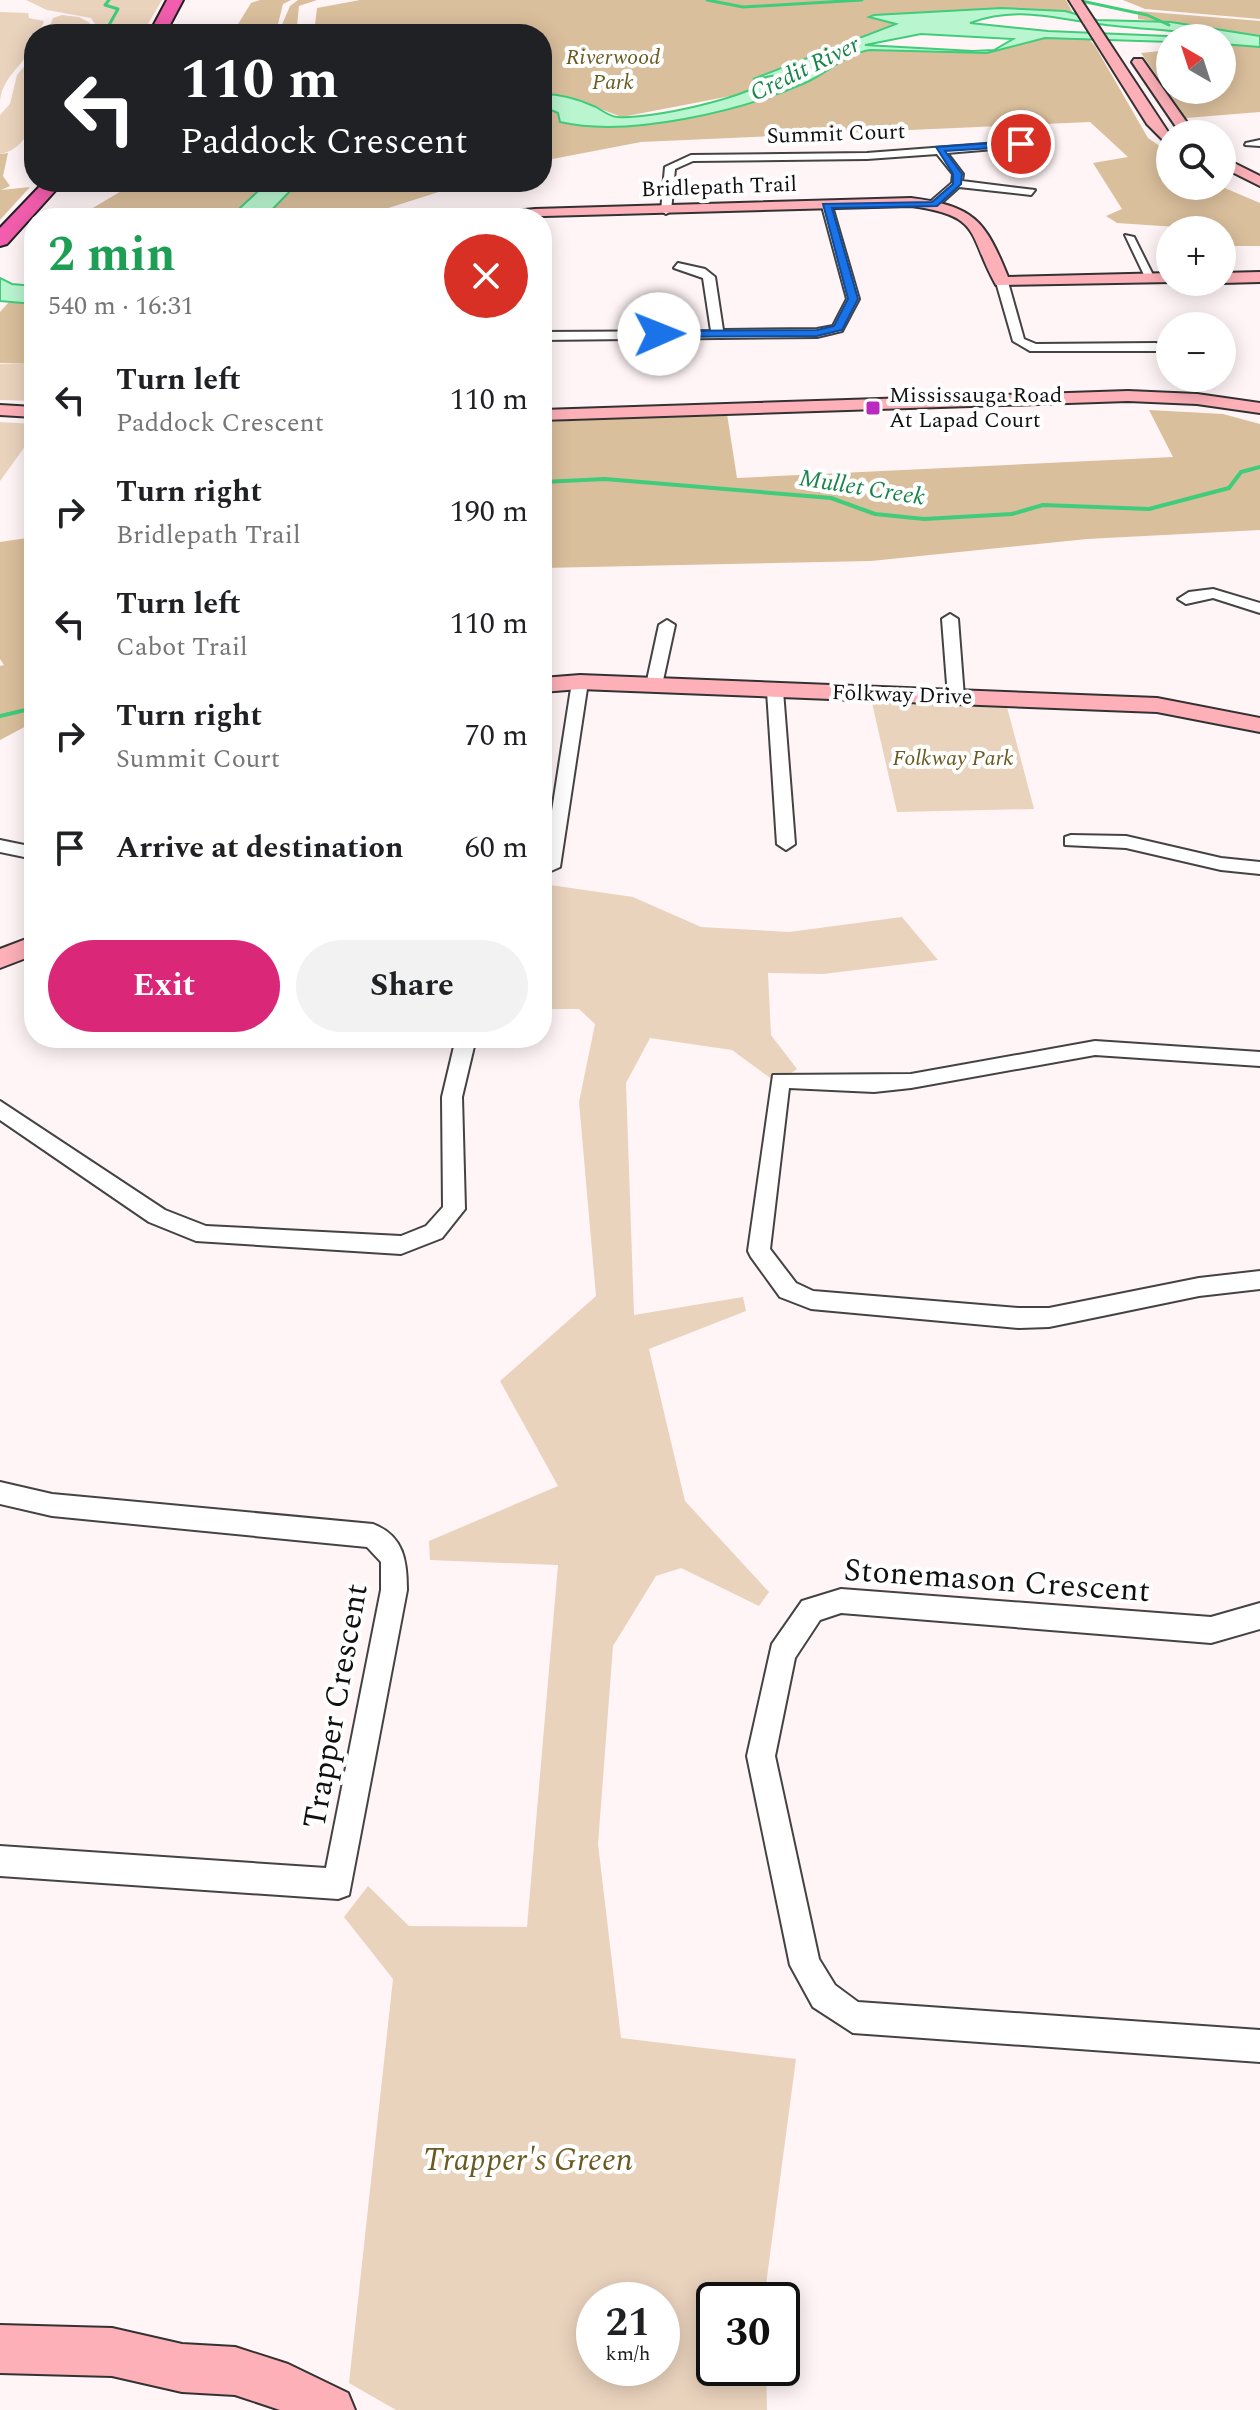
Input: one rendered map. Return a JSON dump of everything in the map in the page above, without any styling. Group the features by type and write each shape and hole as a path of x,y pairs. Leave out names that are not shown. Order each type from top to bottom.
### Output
{"highway":[{"path":"162,24 175,0"},
{"path":"30,208 45,192"},
{"path":"0,240 24,215"}],"main road":[{"path":"1075,0 1156,125"},
{"path":"1131,50 1177,120"},
{"path":"1236,169 1260,182"},
{"path":"1236,185 1260,196"},
{"name":"Bridlepath Trail","path":"552,215 934,204 972,218 980,227 1002,282"},
{"path":"1236,278 1260,277"},
{"path":"1002,282 1156,279"},
{"path":"552,415 1128,396 1197,399 1260,408"},
{"path":"0,410 24,411"},
{"name":"Folkway Drive","path":"552,684 580,682 1157,705 1260,725"},
{"path":"0,959 24,949"},
{"path":"0,2349 112,2352 182,2368 235,2371 288,2388 331,2410"}],"street":[{"name":"Summit Court","path":"666,211 670,167 691,158 867,156 1049,142"},
{"path":"934,204 957,184 958,174 939,149"},
{"path":"957,184 1031,192"},
{"path":"552,336 817,333 838,328 853,299 827,206"},
{"path":"1129,237 1152,279"},
{"path":"678,266 701,271 709,277 717,333"},
{"name":"Bridlepath Trail","path":"1002,282 1019,341 1034,348 1156,347"},
{"path":"1186,599 1193,594 1218,593 1260,608"},
{"path":"950,619 956,697"},
{"path":"654,685 667,625"},
{"path":"552,830 580,682"},
{"path":"775,691 786,844"},
{"path":"1071,841 1126,842 1221,864 1260,868"},
{"path":"0,846 24,851"},
{"path":"0,1109 157,1216 183,1229 204,1235 390,1246 420,1243 443,1224 454,1209 452,1097 464,1048"},
{"path":"1260,1059 1095,1048 911,1081 874,1084 780,1080 759,1251 767,1266 788,1290 811,1300 1019,1318 1050,1319 1189,1286 1260,1280"},
{"name":"Trapper Crescent","path":"0,1493 52,1505 373,1536 394,1558 394,1590 338,1884 0,1861"},
{"name":"Stonemason Crescent","path":"1260,1616 1211,1630 841,1601 811,1610 782,1653 761,1756 805,1965 824,1996 853,2017 1260,2046"}],"green space":[{"path":"26,0 162,0 148,24 95,24 91,18 47,10"},
{"path":"291,0 283,4 278,24 238,24 251,3"},
{"path":"298,0 317,0 299,6 297,24 282,24 290,6"},
{"name":"Riverwood Park","path":"360,0 1066,0 1073,13 1002,8 874,15 897,22 756,78 772,75 746,93 622,117 565,96 552,95 552,24 315,24 317,8"},
{"path":"1123,0 1260,0 1260,19 1145,9"},
{"path":"1138,11 1260,21 1260,36 1236,33 1236,24 1174,24 1138,19"},
{"path":"0,12 28,13 29,18 44,21 43,24 24,24 24,59 7,82 0,101"},
{"path":"62,15 79,17 90,23 51,24 53,18"},
{"path":"1045,38 1088,38 1148,138 1156,143 1156,200 1236,200 1236,193 1260,203 1260,246 1236,246 1236,216 1156,216 1156,226 1117,223 1106,216 1122,209 1093,163 1128,157 1090,122 641,142 552,159 552,110 558,113 560,122 588,126 651,124 718,112 779,93 812,80 844,58 871,49 978,53"},
{"path":"1236,46 1260,47 1260,112 1186,118 1176,104 1236,104"},
{"path":"1156,51 1156,75 1141,53"},
{"path":"24,67 24,138 14,149 0,154 0,115 10,104 17,75"},
{"path":"8,153 3,176 10,186 1,190 24,188 25,192 0,220 0,154"},
{"path":"120,192 257,192 240,208 93,208"},
{"path":"289,192 439,192 388,208 274,208"},
{"path":"9,302 24,303 24,364 0,363 0,312"},
{"path":"0,364 24,364 24,401 0,400"},
{"path":"1149,410 1223,414 1260,424 1260,530 1087,539 871,561 552,568 552,422 727,414 737,478 1173,457"},
{"path":"0,422 24,423 24,448 0,481"},
{"path":"24,538 24,727 0,740 0,666 4,665 0,659 0,542"},
{"name":"Folkway Park","path":"872,703 1007,707 1034,809 897,812"},
{"name":"Trapper's Green","path":"552,885 633,897 701,927 789,932 902,917 938,960 823,974 768,973 771,1035 797,1069 777,1083 732,1050 650,1038 626,1083 634,1315 743,1297 746,1311 649,1349 685,1501 769,1592 759,1606 681,1568 656,1576 613,1646 598,1844 621,2038 796,2059 766,2282 696,2282 696,2386 766,2386 767,2410 396,2410 349,2383 393,1979 344,1917 368,1886 409,1926 527,1927 558,1565 430,1560 429,1541 558,1486 500,1381 596,1296 579,1102 595,1024 579,1009 552,1009"}],"water":[{"name":"Credit River","path":"1002,8 1065,11 1097,20 1184,24 1156,24 1156,30 1034,15 1003,15 970,23 1048,31 1156,36 1156,42 1045,38 987,53 870,50 853,55 813,79 779,93 718,112 651,124 588,126 560,122 558,113 552,110 552,95 583,102 618,117 652,115 700,106 745,92 772,76 753,79 896,24 869,17","holes":["921,34 1013,39 994,50 865,45"]},
{"name":"Credit River","path":"1236,32 1260,36 1260,47 1236,45"},
{"path":"257,192 289,192 274,208 240,208"},
{"path":"0,278 24,285 24,303 0,301"}],"waterway":[{"path":"109,0 105,5 118,9 110,24"},
{"path":"707,0 743,7 862,0"},
{"path":"1077,0 1147,15 1167,24"},
{"name":"Mullet Creek","path":"552,482 605,479 831,498 875,514 924,519 1012,514 1043,505 1149,509 1229,488 1241,472 1260,467"},
{"name":"Mullet Creek","path":"0,716 24,710"}],"place":[{"name":"Mississauga Road At Lapad Court","path":"873,408"}],"route":[{"path":"659,334 817,333 838,328 853,299 827,206 911,202 934,204 957,184 958,174 939,149 1021,144"}]}
